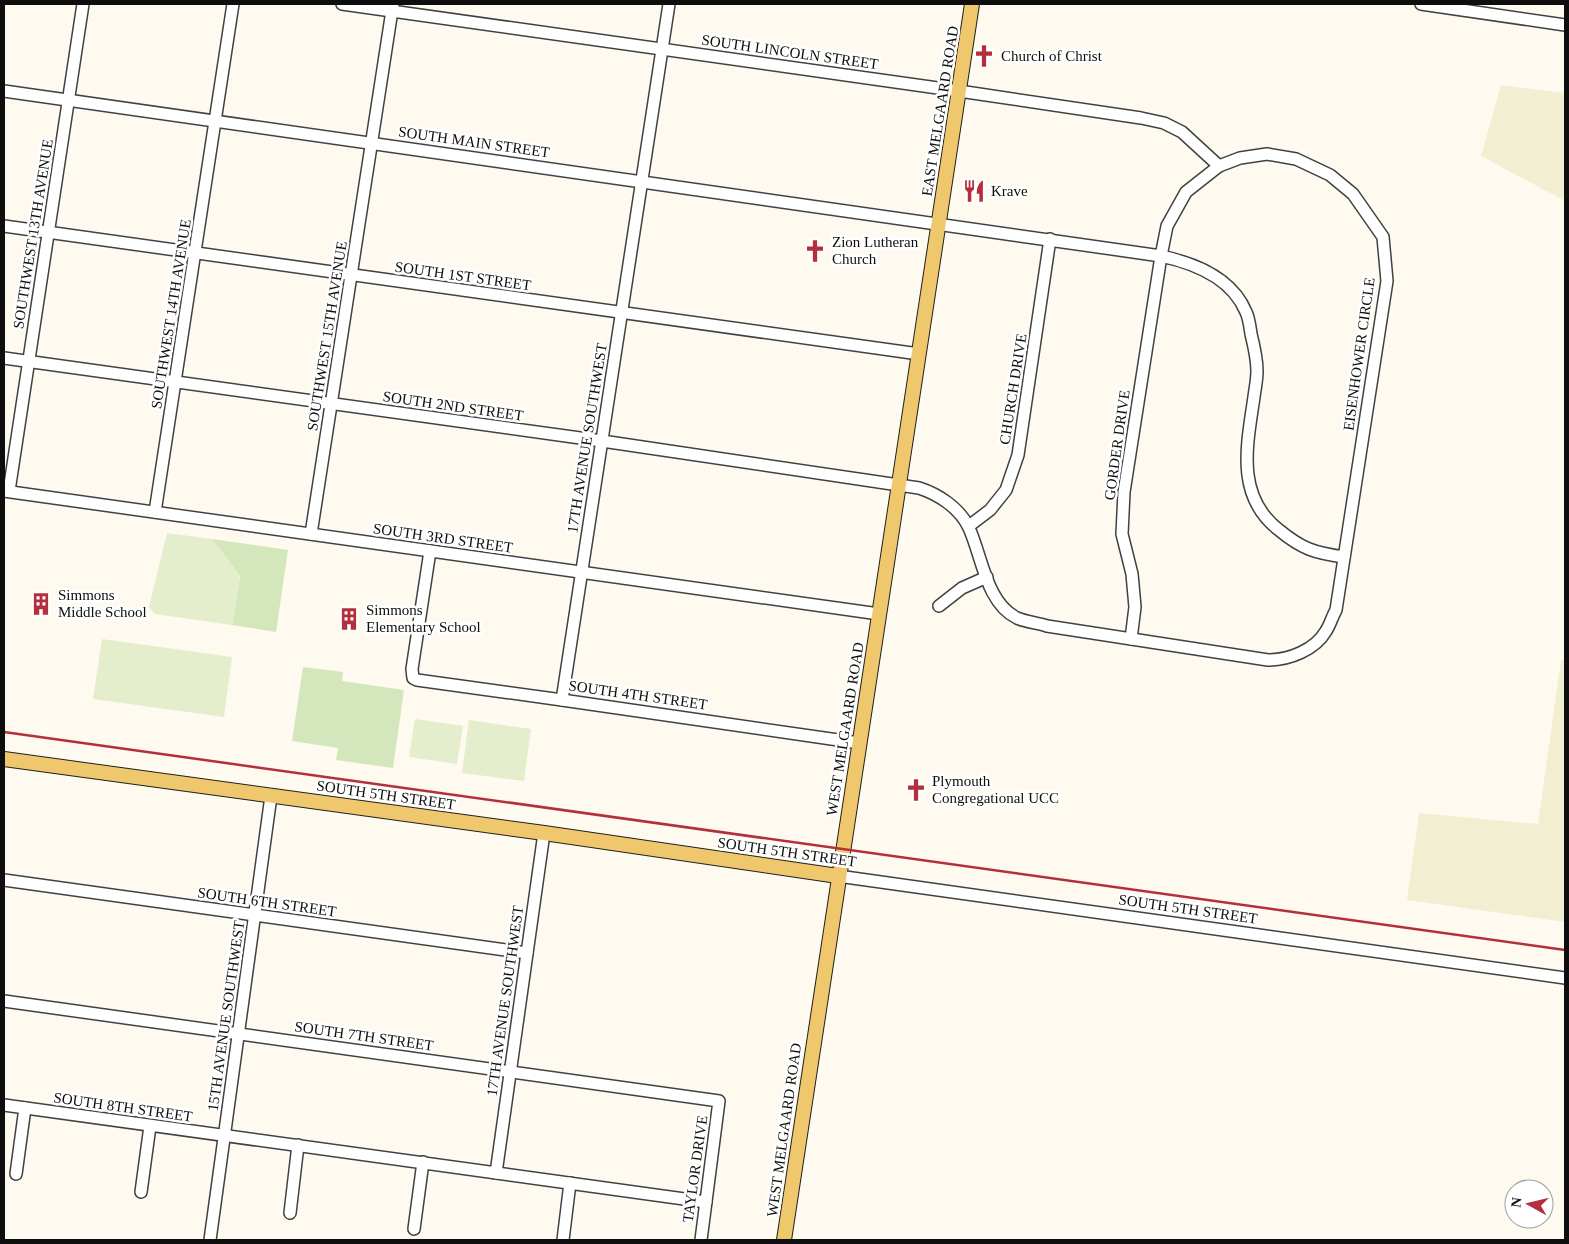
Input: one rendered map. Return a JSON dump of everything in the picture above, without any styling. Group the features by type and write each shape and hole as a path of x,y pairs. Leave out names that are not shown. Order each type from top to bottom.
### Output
{"main road":[{"name":"EAST MELGAARD ROAD","path":"939,223 972,4"},
{"name":"WEST MELGAARD ROAD","path":"784,1240 939,223"},
{"name":"SOUTH 5TH STREET","path":"4,759 544,833 838,876"}],"street":[{"name":"SOUTHWEST 13TH AVENUE","path":"6,491 28,362 83,4"},
{"name":"SOUTHWEST 14TH AVENUE","path":"156,512 233,4"},
{"name":"SOUTH LINCOLN STREET","path":"342,4 392,7 662,49 959,90 1141,118 1164,123 1182,132 1219,166"},
{"name":"17TH AVENUE SOUTHWEST","path":"562,700 669,4"},
{"path":"1421,4 1565,25"},
{"name":"SOUTHWEST 15TH AVENUE","path":"311,534 392,7"},
{"name":"SOUTH MAIN STREET","path":"4,91 939,223"},
{"name":"EISENHOWER CIRCLE","path":"899,485 931,491 957,511 969,526 986,577 997,602 1017,618 1047,626 1268,660 1278,660 1306,651 1325,633 1336,610 1387,281 1383,237 1353,194 1330,175 1296,158 1267,154 1240,158 1219,166 1186,192 1167,226 1161,256"},
{"path":"939,223 1161,256 1199,268 1221,280 1236,294 1246,312 1254,343 1257,372 1246,451 1247,473 1251,492 1260,510 1272,525 1291,540 1312,552 1344,557"},
{"name":"SOUTH 1ST STREET","path":"4,226 919,354"},
{"name":"CHURCH DRIVE","path":"969,526 990,510 1006,490 1018,455 1050,239"},
{"name":"GORDER DRIVE","path":"1131,639 1135,606 1132,574 1122,534 1124,492 1161,256"},
{"name":"SOUTH 2ND STREET","path":"4,358 602,441 899,485"},
{"name":"SOUTH 3RD STREET","path":"6,491 879,614"},
{"name":"SOUTH 4TH STREET","path":"430,551 412,669 413,678 421,681 859,743"},
{"path":"939,606 962,588 986,577"},
{"name":"15TH AVENUE SOUTHWEST","path":"210,1240 272,796"},
{"name":"17TH AVENUE SOUTHWEST","path":"496,1173 544,833"},
{"name":"SOUTH 5TH STREET","path":"838,876 1565,978"},
{"name":"SOUTH 6TH STREET","path":"4,880 527,953"},
{"name":"SOUTH 7TH STREET","path":"4,1001 720,1101"},
{"name":"TAYLOR DRIVE","path":"701,1240 720,1101"},
{"name":"SOUTH 8TH STREET","path":"4,1105 706,1202"},
{"path":"16,1174 25,1108"},
{"path":"141,1192 150,1126"},
{"path":"290,1213 298,1145"},
{"path":"414,1229 423,1162"},
{"path":"562,1240 570,1183"}],"shaded area":[{"path":"1501,85 1565,93 1565,201 1481,156"},
{"path":"1561,660 1565,660 1565,922 1407,900 1419,813 1538,824"}],"green space":[{"path":"167,533 212,539 240,576 232,625 155,614 149,607"},
{"path":"212,539 288,550 276,632 232,625 240,576"},
{"path":"102,639 232,657 224,717 93,699"},
{"path":"303,667 343,672 342,681 404,690 393,768 336,760 338,748 292,741"},
{"path":"415,719 463,726 457,764 409,757"},
{"path":"469,720 531,729 524,781 462,773"}],"railway":[{"path":"4,732 1565,950"}],"place":[{"name":"Church of Christ","path":"984,56"},
{"name":"Krave","path":"974,191"},
{"name":"Zion Lutheran Church","path":"815,251"},
{"name":"Simmons Middle School","path":"41,604"},
{"name":"Simmons Elementary School","path":"349,619"},
{"name":"Plymouth Congregational UCC","path":"916,790"}]}
